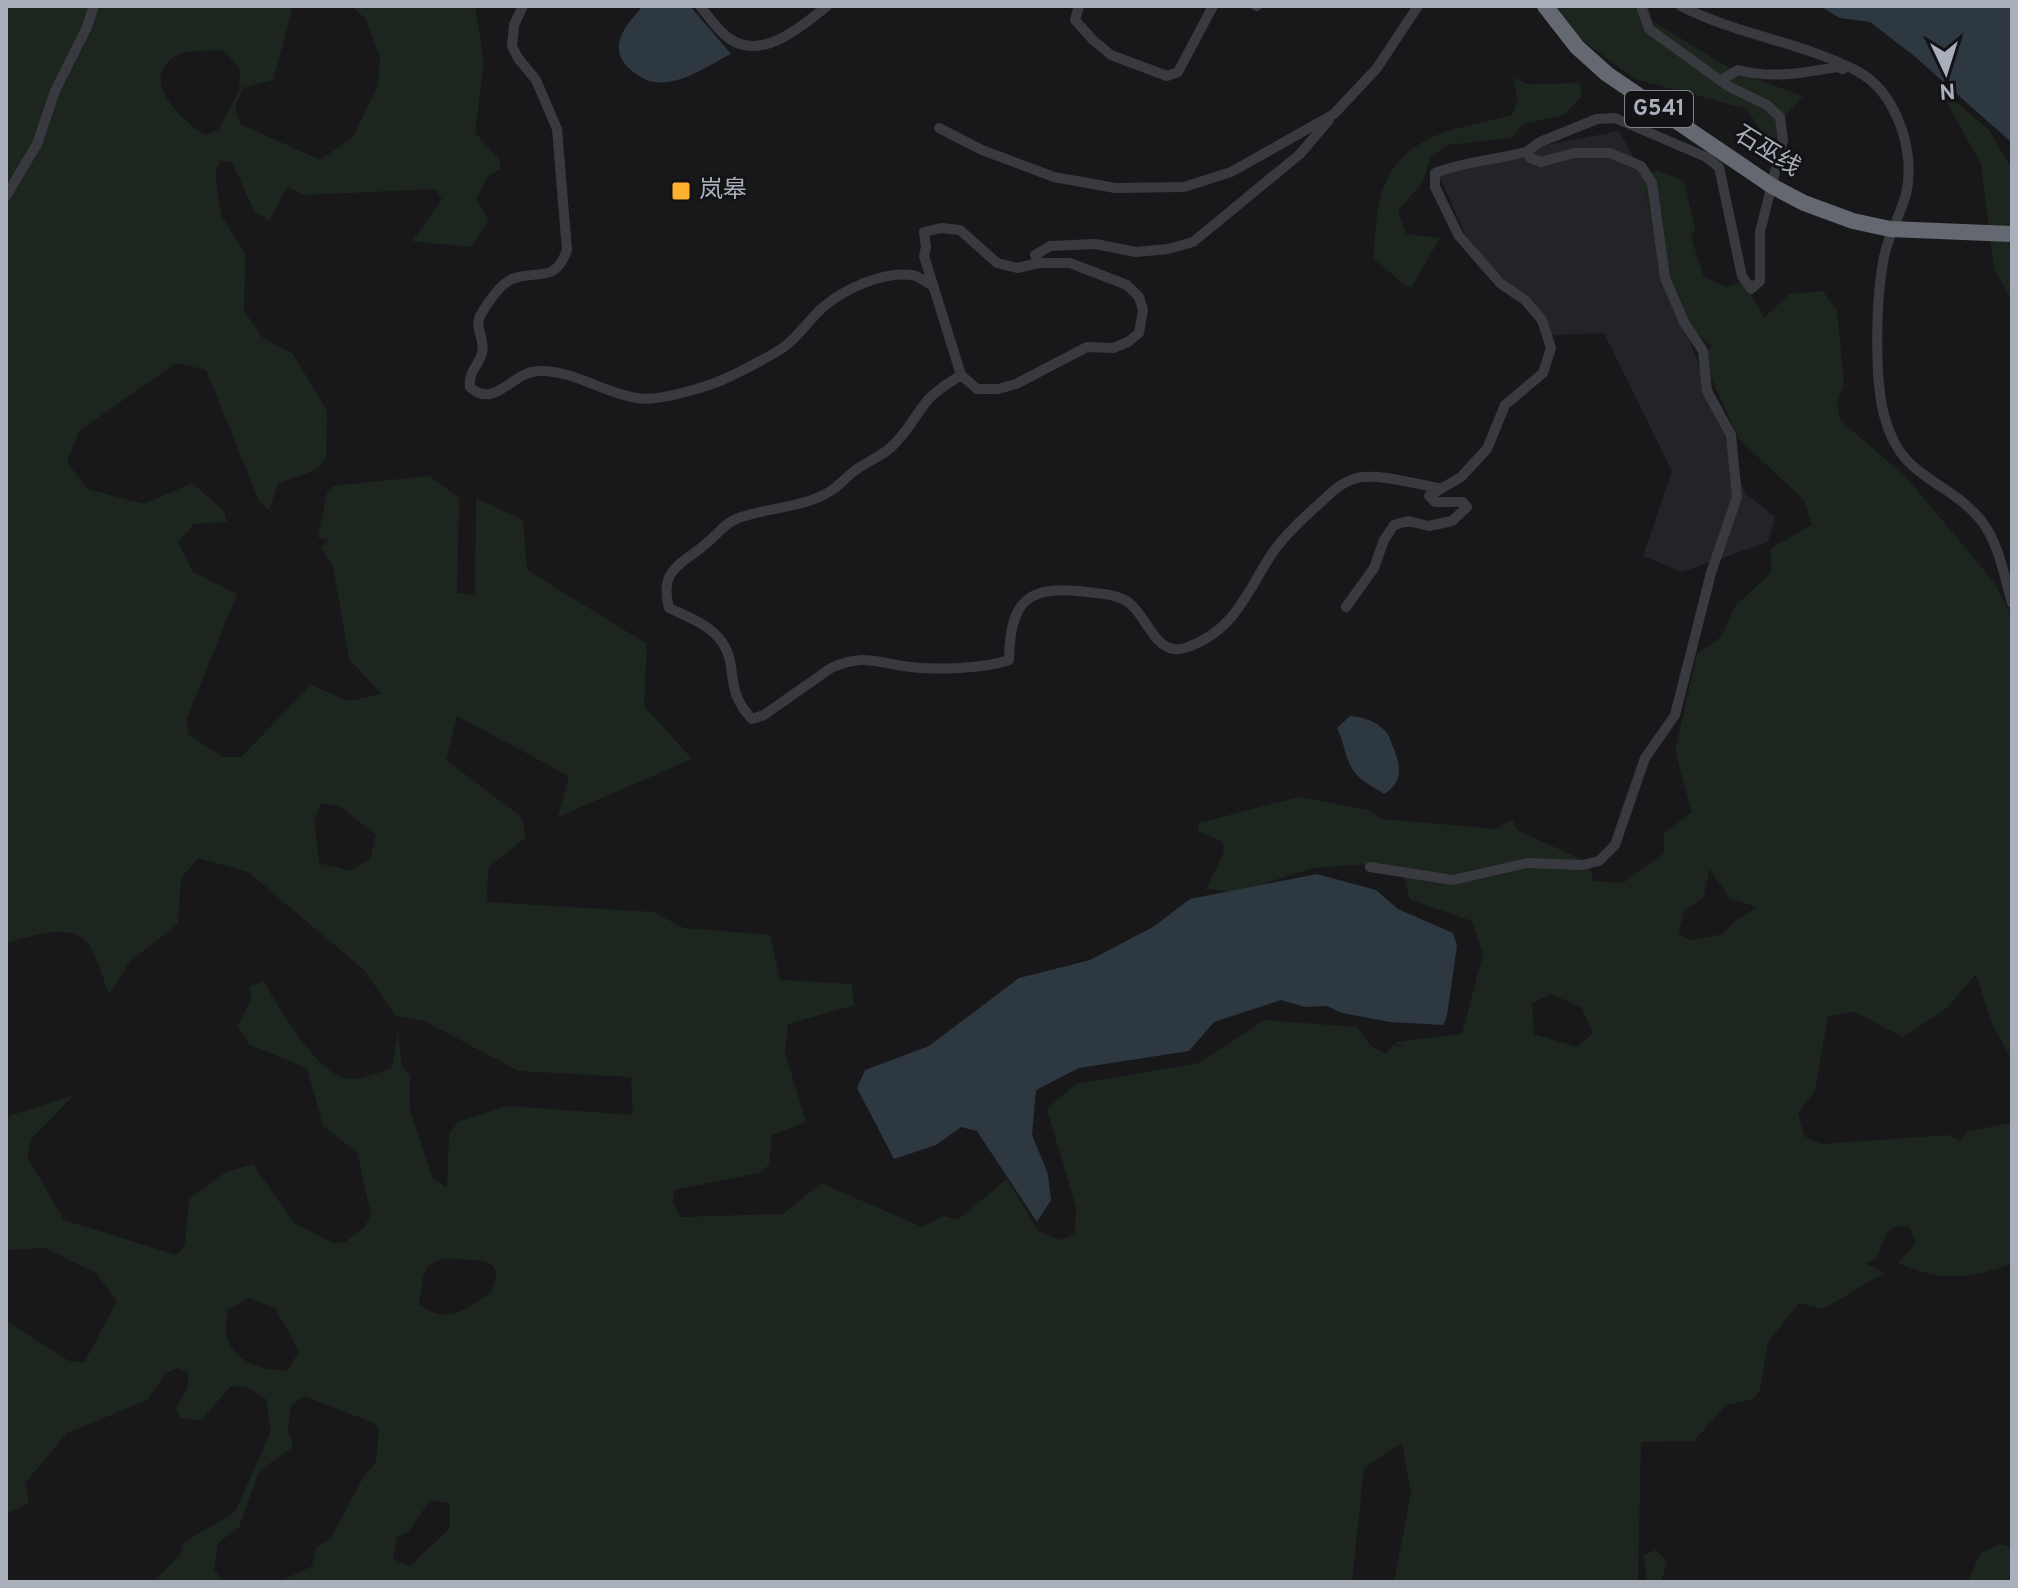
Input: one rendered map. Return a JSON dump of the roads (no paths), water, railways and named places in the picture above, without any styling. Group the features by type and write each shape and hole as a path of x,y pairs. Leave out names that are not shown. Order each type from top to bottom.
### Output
{"highway":[{"name":"石巫线","path":"1545,6 1577,47 1607,74 1789,195 1836,216 1880,227 1908,231 2012,234"}],"street":[{"path":"6,196 37,144 55,91 94,6"},
{"path":"523,6 514,25 512,46 536,80 557,129 567,250 561,265 549,274 525,276 504,284 482,314 478,327 482,354 469,380 470,387 475,391 494,395 518,376 541,371 571,375 639,399 691,390 727,378 780,349 822,308 864,283 892,276 914,275 933,286"},
{"path":"700,6 727,37 752,47 769,44 804,24 827,6"},
{"path":"1079,6 1075,20 1111,55 1167,76 1178,72 1213,6"},
{"path":"1039,263 1035,255 1050,246 1095,244 1136,252 1168,249 1193,242 1300,154 1377,68 1418,6"},
{"path":"961,375 926,402 890,448 833,489 793,505 737,518 673,569 665,595 669,608 705,625 723,643 736,697 752,719 764,715 831,668 843,663 870,658 909,667 935,668 996,665 1009,660 1009,633 1019,606 1043,591 1071,590 1114,596 1136,609 1159,642 1170,649 1183,648 1209,637 1231,620 1275,550 1296,525 1337,487 1355,478 1374,477 1438,488 1450,485 1461,477 1487,449 1505,405 1543,373 1551,348 1542,320 1525,300 1500,283 1459,236 1435,187 1435,173 1447,168 1499,160 1528,151 1540,142 1597,119 1615,118 1706,157 1719,167 1742,276 1751,289 1760,281 1760,232 1783,140 1780,117 1767,105 1721,80 1649,29 1641,6"},
{"path":"1681,6 1705,18 1775,39 1860,72 1884,97 1897,118 1907,156 1908,182 1884,254 1878,297 1883,413 1891,435 1915,471 1978,517 1992,540 2012,603"},
{"path":"1721,80 1738,70 1758,75 1784,75 1837,67 1864,76 1897,105"},
{"path":"939,128 982,150 1054,177 1115,188 1184,187 1231,172 1334,114"},
{"path":"1370,867 1453,880 1527,863 1582,865 1599,861 1615,845 1645,758 1675,715 1711,573 1737,497 1731,435 1707,391 1703,351 1684,322 1665,278 1652,183 1641,166 1610,153 1574,153 1541,162 1530,158 1528,151"},
{"path":"941,228 960,230 985,249 997,263 1017,268 1039,263 1070,263 1127,285 1139,297 1143,310 1139,333 1113,348 1087,347 1016,384 998,389 977,389 961,375 924,256 924,232 941,228"},
{"path":"1346,607 1374,568 1384,540 1394,525 1408,521 1429,526 1452,521 1467,507 1463,502 1435,502 1429,496 1438,488"}],"place":[{"name":"岚皋","path":"681,191"}]}
